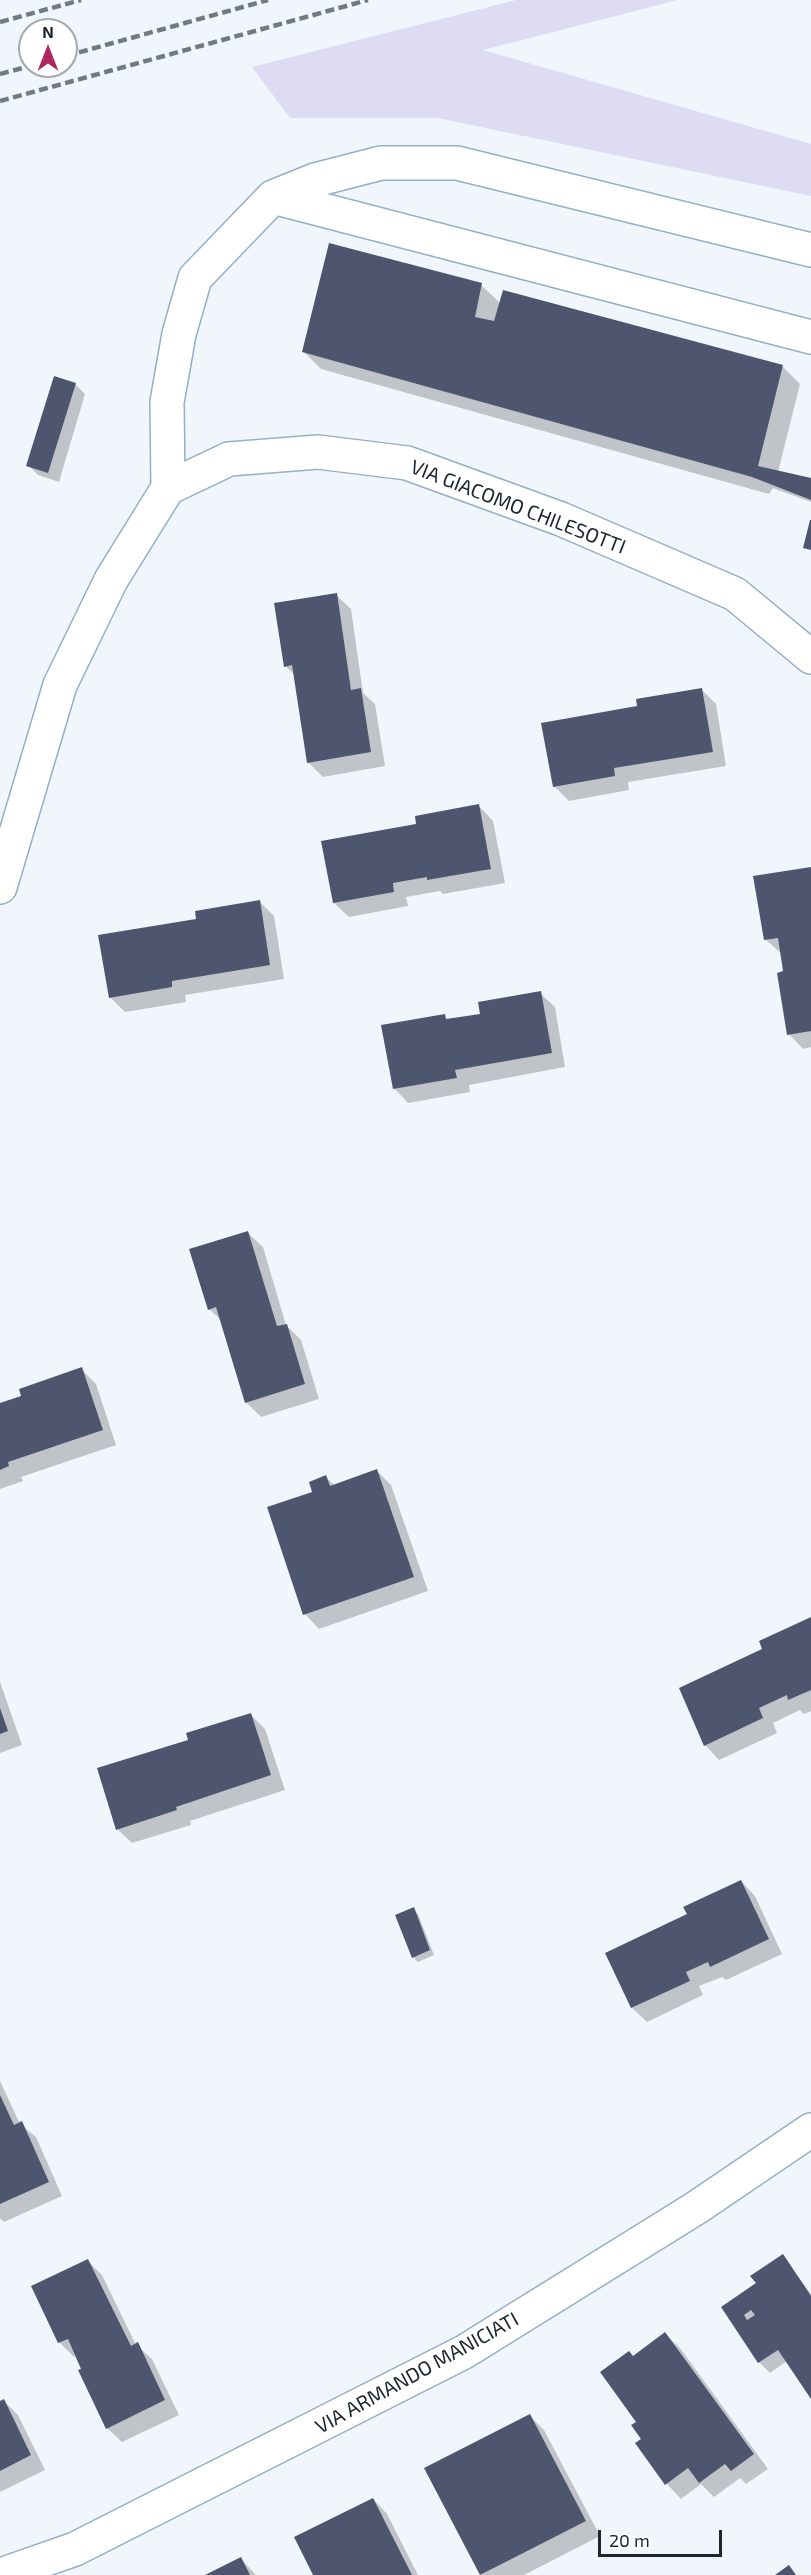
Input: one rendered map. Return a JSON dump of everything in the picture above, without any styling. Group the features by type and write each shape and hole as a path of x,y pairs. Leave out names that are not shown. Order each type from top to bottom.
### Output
{"street":[{"path":"0,887 60,686 111,580 168,488 167,402 179,334 195,278 273,197 315,180 381,163 457,163 811,250"},
{"path":"273,197 811,337"},
{"name":"VIA GIACOMO CHILESOTTI","path":"168,488 229,459 318,452 407,464 561,519 735,594 811,657"},
{"name":"VIA ARMANDO MANICIATI","path":"1,2575 75,2549 464,2352 696,2208 811,2130"}],"shaded area":[{"path":"516,0 678,0 483,50 811,144 811,196 438,118 290,118 252,67"}],"building":[{"path":"329,243 482,283 475,317 494,321 503,290 783,365 758,466 811,478 811,500 752,477 302,352"},
{"path":"54,376 76,383 48,473 26,466"},
{"path":"811,520 811,550 803,548"},
{"path":"337,593 351,690 361,688 371,752 307,763 292,665 284,667 274,603"},
{"path":"702,688 713,752 614,768 615,776 553,787 541,723 637,706 636,699"},
{"path":"479,804 491,869 427,880 427,877 393,883 394,892 333,903 321,841 416,824 415,816"},
{"path":"811,867 811,1031 787,1035 777,973 783,971 778,938 764,940 753,876"},
{"path":"260,900 270,965 172,981 172,987 109,998 98,935 196,919 195,911"},
{"path":"541,991 552,1053 455,1070 457,1078 393,1089 381,1025 445,1014 446,1019 480,1014 478,1002"},
{"path":"248,1231 277,1326 287,1324 305,1384 245,1403 216,1307 208,1310 189,1249"},
{"path":"82,1367 103,1430 8,1462 9,1466 0,1470 0,1403 21,1396 19,1389"},
{"path":"377,1469 414,1577 303,1615 267,1507 312,1492 309,1482 326,1475 330,1486"},
{"path":"811,1617 811,1690 788,1700 787,1695 759,1708 763,1718 704,1746 679,1688 762,1649 759,1641"},
{"path":"0,1708 8,1731 0,1734"},
{"path":"251,1713 271,1775 116,1830 97,1768 188,1740 186,1733"},
{"path":"741,1880 769,1939 710,1967 708,1962 686,1972 690,1981 631,2008 605,1953 687,1914 683,1907"},
{"path":"414,1907 430,1950 412,1958 395,1915"},
{"path":"0,2095 14,2125 22,2121 49,2182 0,2204"},
{"path":"783,2254 811,2296 811,2399 778,2350 758,2363 721,2307 756,2283 750,2276","holes":["751,2310 755,2315 747,2320 744,2315"]},
{"path":"88,2259 131,2346 138,2342 165,2400 106,2429 78,2370 81,2369 68,2339 58,2343 31,2286"},
{"path":"665,2332 754,2454 731,2471 725,2464 699,2483 688,2468 665,2485 635,2443 641,2439 631,2425 636,2422 600,2372 629,2351 633,2356"},
{"path":"4,2399 31,2455 0,2471 0,2401"},
{"path":"530,2414 586,2521 480,2575 424,2468"},
{"path":"373,2498 412,2575 313,2575 294,2537"},
{"path":"241,2557 250,2575 205,2575"},
{"path":"789,2565 796,2575 775,2575"}],"railway":[{"path":"0,22 81,0"},
{"path":"78,53 268,0"},
{"path":"0,101 368,0"},
{"path":"0,74 18,69"}]}
